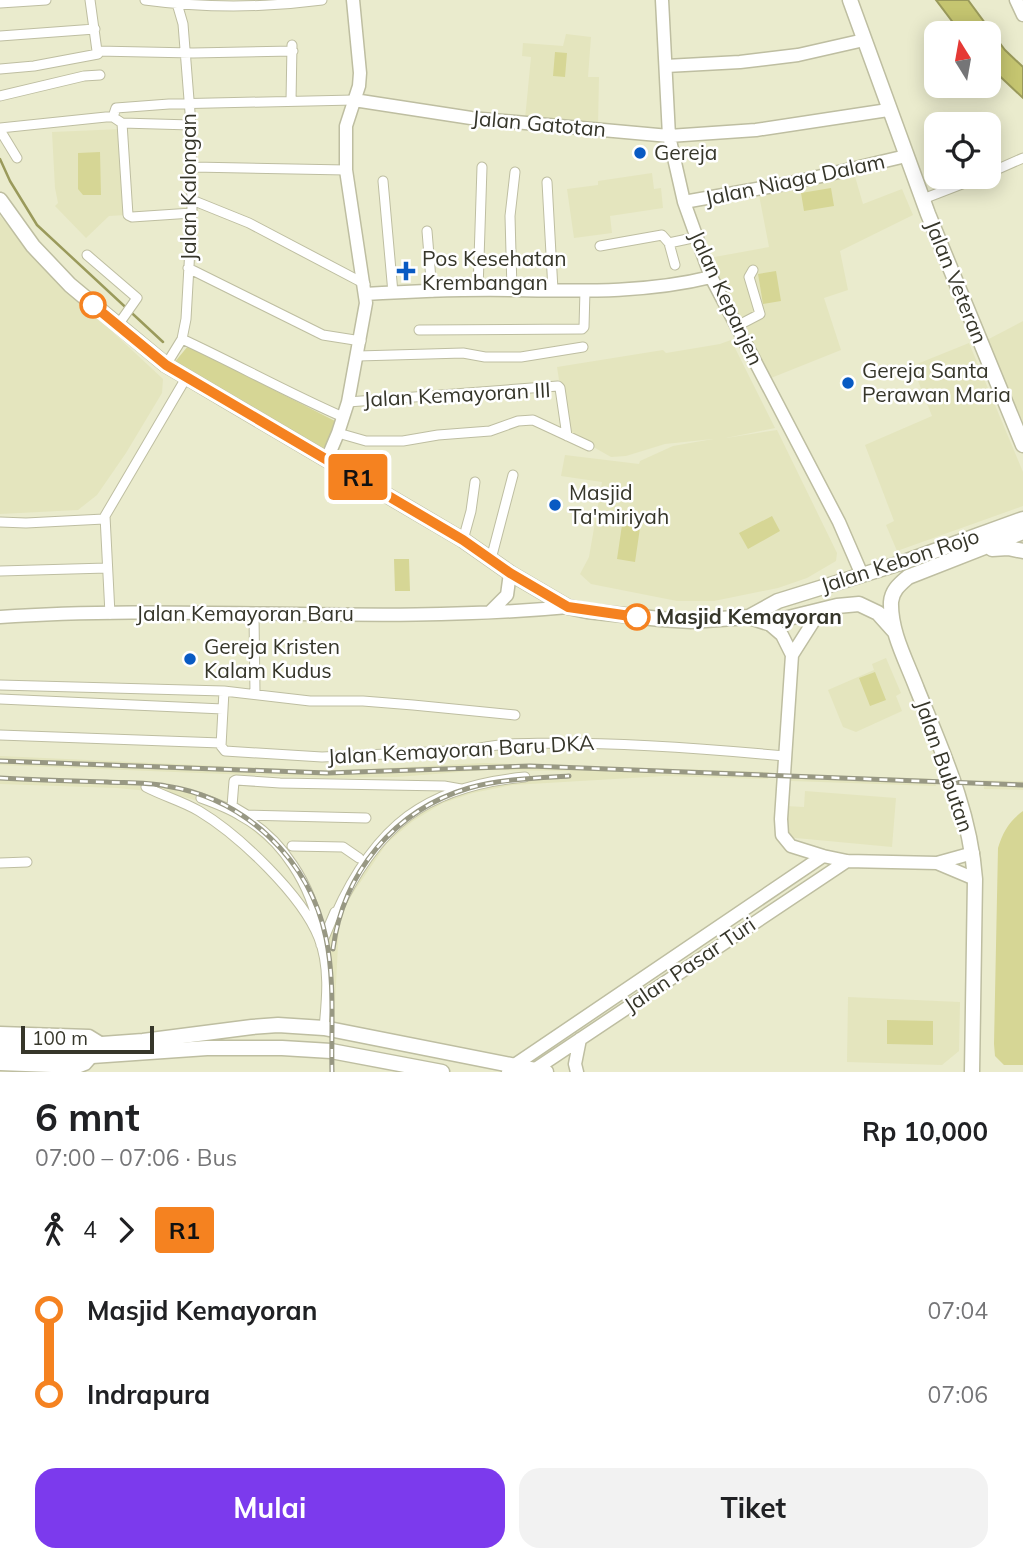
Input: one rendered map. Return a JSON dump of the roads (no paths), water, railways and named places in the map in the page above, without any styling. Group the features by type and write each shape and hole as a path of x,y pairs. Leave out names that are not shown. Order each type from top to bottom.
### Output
{"main road":[{"name":"Jalan Veteran","path":"850,0 888,110 1023,445"},
{"path":"0,200 33,246 53,268 120,322 166,365 327,458 568,607 615,615 691,621 749,617 768,623"},
{"name":"Jalan Kebon Rojo","path":"749,617 778,601 1023,519"},
{"name":"Jalan Kebon Rojo","path":"895,632 891,598 898,585 908,577 1023,532"},
{"path":"976,549 1008,548 1023,551"},
{"name":"Jalan Kebon Rojo","path":"768,623 849,603 868,606 895,632"},
{"name":"Jalan Bubutan","path":"895,632 961,800 973,853 975,879 972,1072"},
{"path":"252,1027 256,1047"},
{"path":"0,1044 97,1050 143,1041 252,1027 324,1028 537,1071"},
{"path":"0,1053 256,1047 331,1051 442,1072"}],"street":[{"path":"0,3 46,0"},
{"path":"90,0 98,52"},
{"path":"145,0 250,3 322,0"},
{"path":"327,458 348,402 366,303 346,170 346,126 359,86 360,60 352,0"},
{"name":"Jalan Kepanjen","path":"662,0 669,136 684,202 711,276 839,522 862,575"},
{"path":"1016,0 1023,15"},
{"name":"Jalan Kalongan","path":"166,365 182,339 186,319 192,213 191,125 183,24 177,2"},
{"path":"0,36 95,29"},
{"path":"666,66 740,62 798,55 864,40"},
{"path":"0,69 34,66 98,52 185,53 292,48 291,101"},
{"path":"0,96 83,76 100,75"},
{"name":"Jalan Gatotan","path":"109,117 116,108 189,103 354,100 471,118 669,136 756,130 888,110"},
{"path":"17,158 0,129 109,117 122,123 191,125"},
{"path":"122,123 128,215 132,217 192,213"},
{"name":"Jalan Niaga Dalam","path":"684,202 796,182 906,156"},
{"path":"1001,168 1023,158"},
{"path":"193,167 346,170"},
{"path":"478,290 482,167"},
{"path":"512,290 510,216 515,172"},
{"path":"383,181 393,293"},
{"path":"547,182 553,290"},
{"path":"923,199 949,189"},
{"path":"192,200 249,223 365,289 393,293 626,290 681,284 711,276"},
{"path":"428,231 432,292"},
{"path":"600,246 662,235 669,243 675,265"},
{"path":"669,243 697,237"},
{"path":"87,255 137,298 120,322"},
{"path":"188,268 323,335 360,341"},
{"path":"737,326 760,314 749,277 753,270"},
{"path":"419,330 582,329 585,290"},
{"path":"182,339 343,417"},
{"path":"358,356 467,353 485,357 522,357 583,347"},
{"path":"110,614 104,519 186,377"},
{"name":"Jalan Kemayoran III","path":"348,402 558,386 567,436"},
{"path":"338,433 366,441 403,441 490,431 533,420 590,446"},
{"path":"491,559 513,475"},
{"path":"463,540 471,512 475,482"},
{"path":"0,522 104,519"},
{"path":"0,571 107,568"},
{"path":"490,612 508,595 510,573"},
{"name":"Jalan Kemayoran Baru","path":"0,617 490,612 568,607"},
{"path":"825,609 813,622 792,655 781,832 791,846 822,856 847,860 937,863 973,853"},
{"path":"254,615 256,694"},
{"path":"768,623 782,635 792,655"},
{"path":"0,685 223,691 310,701 413,705 515,715"},
{"path":"221,746 223,691"},
{"path":"0,699 223,709"},
{"name":"Jalan Kemayoran Baru DKA","path":"0,735 221,746 247,753 322,757 470,750 489,744 509,743 600,743 785,756"},
{"path":"321,943 360,866 398,822 435,799 461,789 495,780 525,777"},
{"path":"366,818 247,815 232,806 236,780 444,786 461,789"},
{"path":"146,787 198,811 236,838 274,874 306,914 321,943"},
{"path":"201,798 243,816 264,834 289,860 310,896 327,974 324,1028"},
{"path":"335,916 338,896 359,858 379,834"},
{"path":"292,846 343,847 359,858"},
{"name":"Jalan Pasar Turi","path":"512,1068 822,856"},
{"name":"Jalan Pasar Turi","path":"537,1071 580,1039 847,860"},
{"path":"0,863 27,862"},
{"path":"937,863 975,879"},
{"path":"680,953 678,958 682,963 704,952 708,954"},
{"path":"0,1032 89,1035 97,1050 85,1064 78,1067 50,1070 0,1064"},
{"path":"577,1072 575,1064 580,1039"}],"waterway":[{"path":"0,159 37,225 163,342"}],"railway":[{"path":"0,761 327,773 530,766 1023,785"},
{"path":"333,949 348,895 361,870 377,848 418,812 442,798 481,785 519,779 569,776"},
{"path":"0,778 166,786 195,793 222,804 270,837 305,883 318,910 326,938 332,988 332,1072"}],"place":[{"name":"Gereja","path":"640,153"},
{"name":"Pos Kesehatan Krembangan","path":"406,271"},
{"name":"Gereja Santa Perawan Maria","path":"848,383"},
{"name":"Masjid Ta'miriyah","path":"555,505"},
{"name":"Masjid Kemayoran","path":"637,617"},
{"name":"Gereja Kristen Kalam Kudus","path":"190,659"}]}
